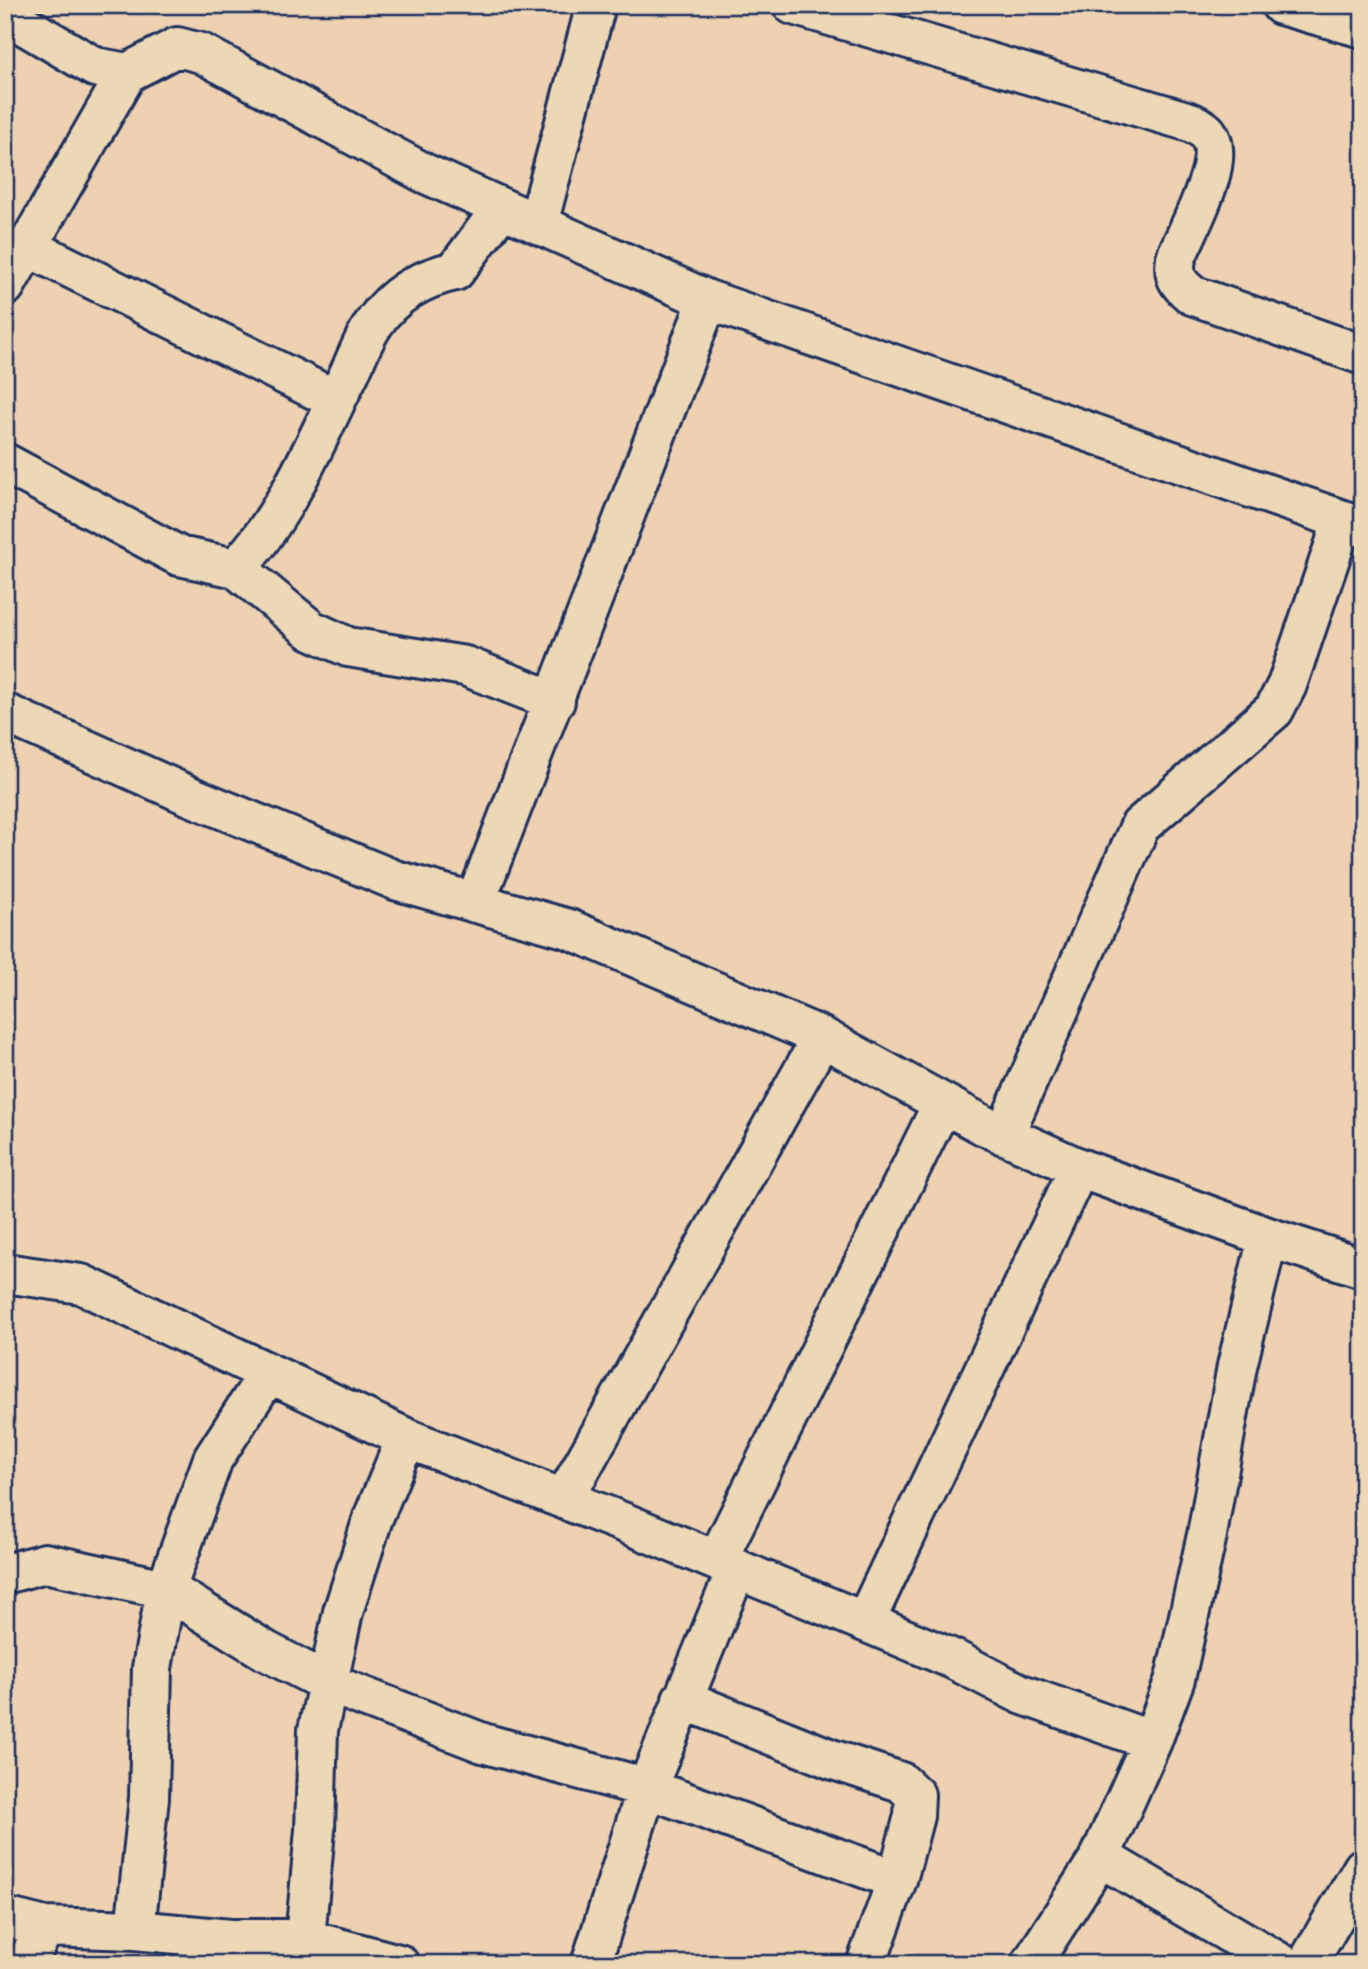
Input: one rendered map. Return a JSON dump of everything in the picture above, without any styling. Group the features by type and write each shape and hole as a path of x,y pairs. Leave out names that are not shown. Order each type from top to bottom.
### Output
{"street":[{"path":"8,5 5,12 95,67 127,73"},
{"path":"538,223 596,5"},
{"path":"793,5 1190,122 1199,127 1208,133 1215,148 1213,170 1176,258 1174,272 1178,284 1192,295 1363,355"},
{"path":"1281,5 1363,28"},
{"path":"5,286 127,73 177,47 201,53 424,173 708,300 1353,524 1287,685 1274,710 1140,826 1004,1135"},
{"path":"236,568 259,545 375,321 407,290 435,276 455,271 502,208"},
{"path":"28,247 336,400"},
{"path":"475,903 708,300"},
{"path":"5,463 179,556 236,568 311,630 348,647 465,666 555,701"},
{"path":"5,713 190,796 396,880 569,929 822,1037 1004,1135 1079,1168 1268,1237 1363,1268"},
{"path":"564,1499 822,1037"},
{"path":"591,1964 647,1788 682,1699 727,1564 943,1103"},
{"path":"865,1622 1079,1168"},
{"path":"1031,1964 1100,1857 1152,1741 1174,1679 1207,1535 1237,1366 1268,1237"},
{"path":"5,1273 81,1284 405,1438 727,1564 953,1659 1021,1694 1152,1741"},
{"path":"135,1930 149,1798 152,1668 166,1589 213,1458 268,1374"},
{"path":"305,1939 316,1830 318,1730 343,1612 373,1518 405,1438"},
{"path":"5,1574 45,1563 166,1589 266,1651 328,1683 483,1743 647,1788 897,1880"},
{"path":"682,1699 831,1759 901,1782 915,1795 914,1816 897,1880 866,1964"},
{"path":"1100,1857 1282,1964"},
{"path":"1307,1964 1363,1868"},
{"path":"5,1917 45,1927 135,1930 230,1939 305,1939 399,1964"},
{"path":"26,1964 45,1927"}]}
